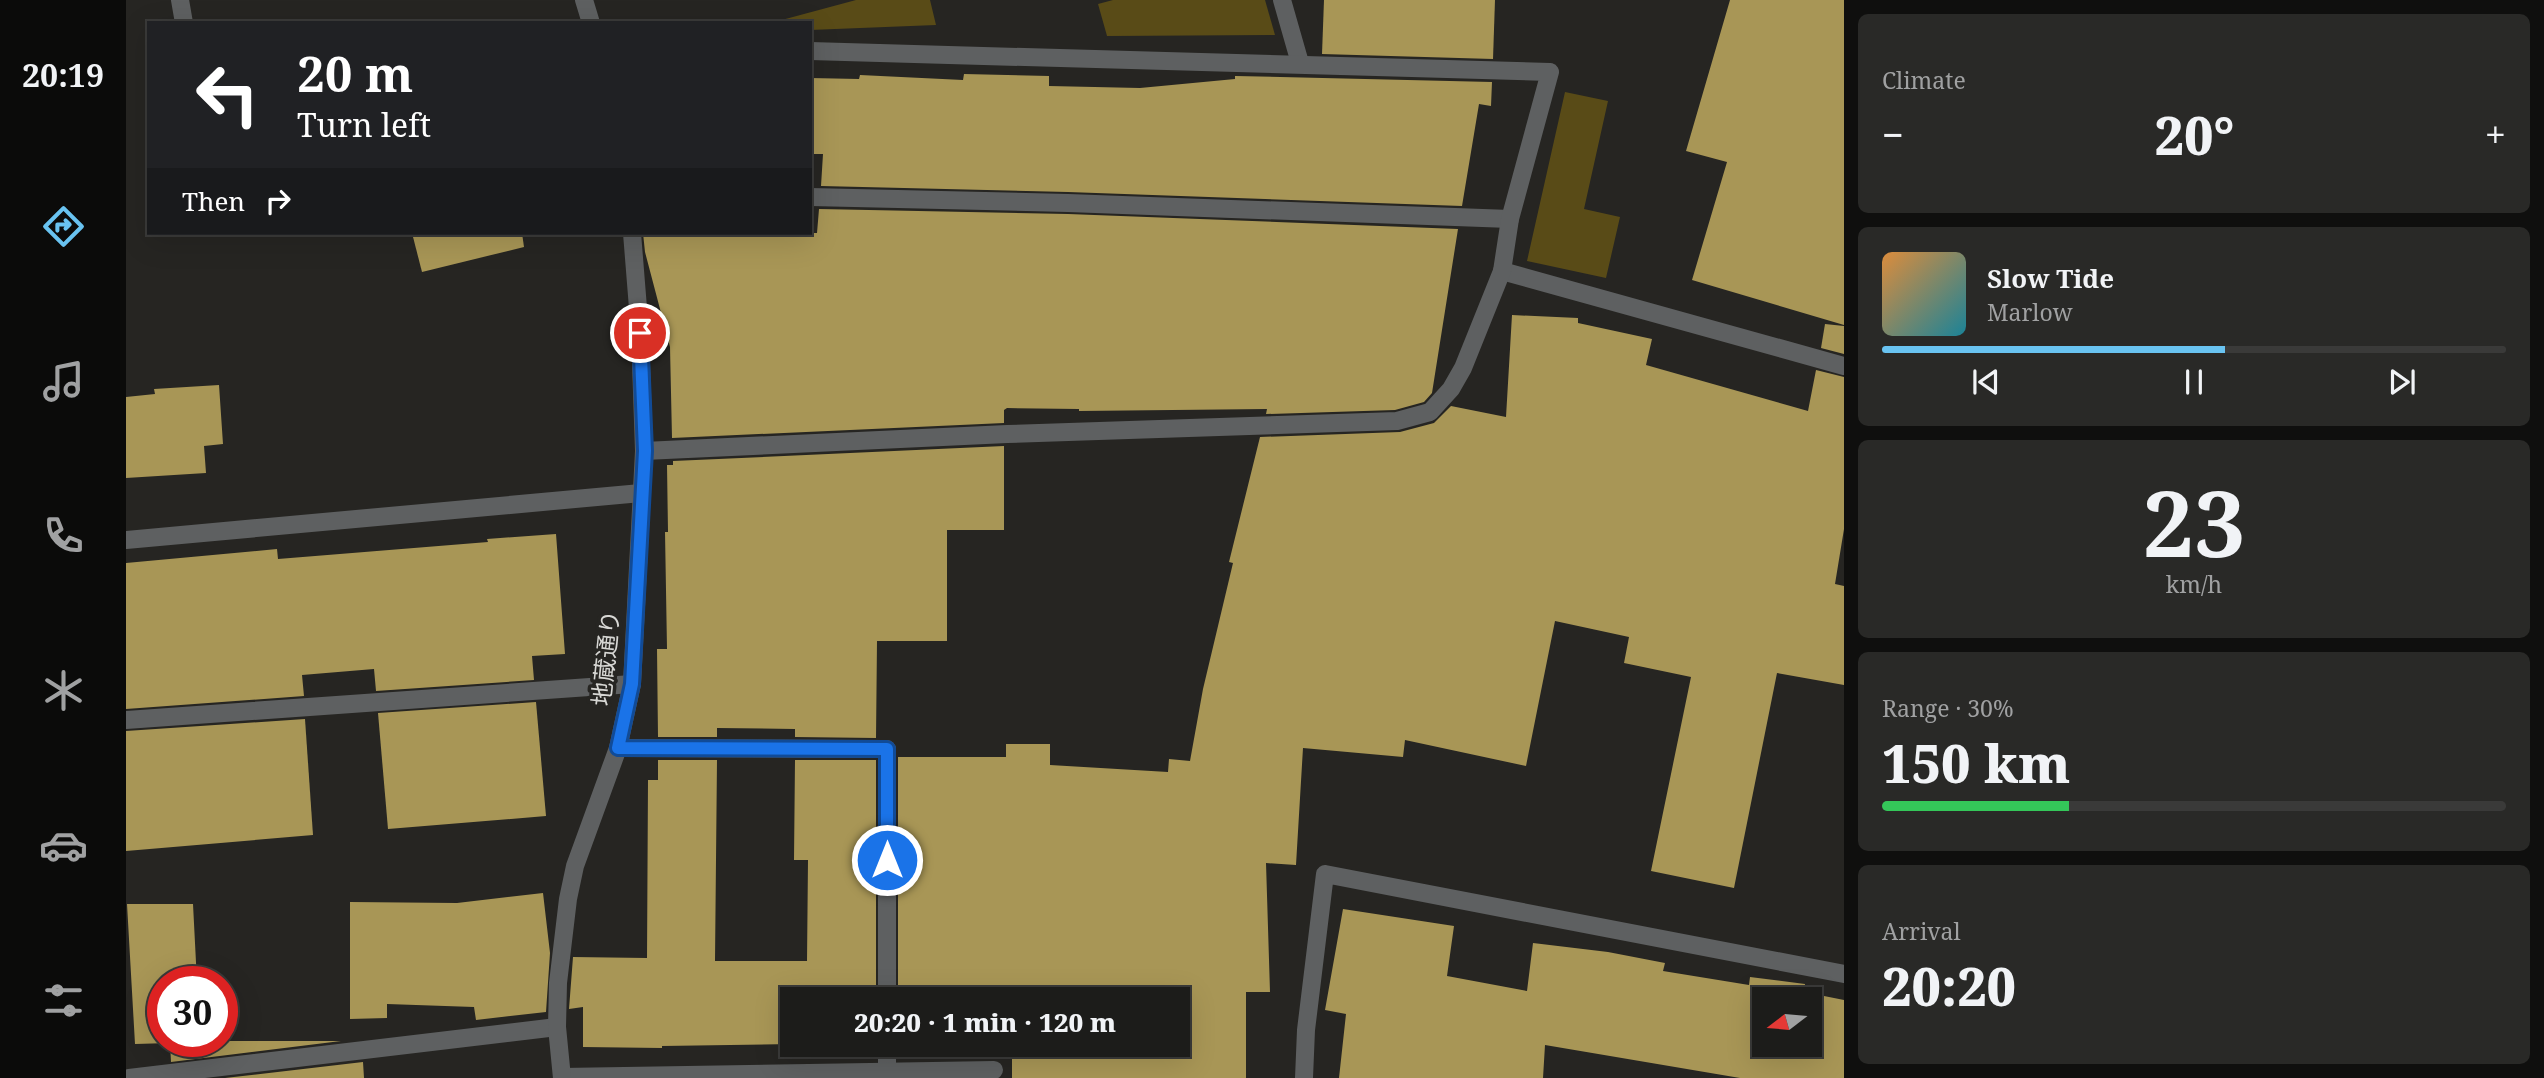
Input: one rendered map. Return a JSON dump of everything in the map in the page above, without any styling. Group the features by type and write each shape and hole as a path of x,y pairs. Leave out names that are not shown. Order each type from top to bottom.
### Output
{"street":[{"path":"180,0 184,21"},
{"path":"584,0 590,21"},
{"path":"1282,0 1300,63"},
{"path":"645,451 1007,434 1397,421 1430,412 1451,389 1463,368 1502,271 1510,219 1550,72 812,51"},
{"path":"812,197 1510,219"},
{"name":"地蔵通り","path":"562,1077 557,1027 561,946 572,877 618,748 632,684 645,451 632,235"},
{"path":"1502,271 1844,366"},
{"path":"126,540 641,493"},
{"path":"126,720 632,684"},
{"path":"618,748 887,749 887,987"},
{"path":"1304,1078 1306,1030 1325,874 1844,974"},
{"path":"129,1078 557,1027"},
{"path":"887,1057 887,1071"},
{"path":"562,1077 994,1070"}],"shaded area":[{"path":"856,0 930,0 936,25 812,30 812,21 778,21"},
{"path":"1113,0 1265,0 1275,35 1107,36 1098,4"},
{"path":"1565,92 1608,101 1584,209 1620,217 1606,278 1527,261"}],"building":[{"path":"1324,0 1495,0 1493,59 1322,54"},
{"path":"1730,0 1844,0 1844,325 1692,280 1727,162 1686,151"},
{"path":"964,74 1049,76 1049,86 1140,88 1235,79 1235,76 1492,82 1491,106 1479,104 1462,206 821,186 823,154 812,154 812,78 859,79 860,75 963,80"},
{"path":"819,209 1068,214 1458,229 1432,393 1424,402 1395,410 1266,414 1267,409 1079,411 1007,408 1004,410 1004,423 672,438 670,347 645,252 643,235 817,233"},
{"path":"413,235 522,235 524,247 422,272"},
{"path":"1512,315 1578,318 1578,323 1652,339 1646,365 1808,411 1816,370 1844,377 1844,529 1835,584 1844,586 1844,685 1777,673 1734,888 1651,871 1691,677 1624,663 1629,637 1555,621 1526,766 1405,740 1403,757 1303,748 1296,865 1266,863 1270,992 1246,992 1246,1078 1012,1078 1012,1058 903,1059 903,1057 1190,1057 1190,987 898,987 898,757 1006,757 1006,744 1050,744 1050,765 1168,772 1169,759 1190,761 1203,689 1233,563 1229,562 1260,437 1400,432 1434,423 1451,406 1506,417"},
{"path":"1825,324 1844,326 1844,354 1821,348"},
{"path":"219,385 223,444 204,446 206,473 126,478 126,397 155,394 154,389"},
{"path":"1004,446 1004,530 947,530 947,641 877,641 876,738 795,737 795,729 717,728 717,737 658,737 657,649 667,649 667,465 673,465 673,461"},
{"path":"556,534 565,654 532,656 534,680 376,691 374,669 302,675 304,696 126,709 126,563 277,549 278,559"},
{"path":"536,702 546,816 388,829 378,713"},
{"path":"305,719 313,835 126,851 126,731"},
{"path":"658,760 717,760 715,961 807,961 808,860 794,860 795,760 876,760 876,987 780,987 780,1044 662,1048 583,1047 583,1007 569,1009 573,957 647,958 648,780 658,780"},
{"path":"543,893 550,953 546,1012 476,1020 474,1007 387,1004 387,1018 350,1019 350,902 457,903"},
{"path":"127,904 193,904 196,966 147,966 147,1044 135,1044"},
{"path":"1343,909 1454,926 1447,976 1527,991 1533,943 1608,952 1665,963 1663,971 1749,985 1750,977 1805,984 1805,987 1752,987 1752,1057 1822,1057 1822,996 1844,1000 1844,1078 1740,1078 1545,1045 1543,1078 1339,1078 1346,1014 1325,1010"},
{"path":"238,1041 341,1041 238,1054"},
{"path":"171,1057 211,1057 171,1062"},
{"path":"363,1062 364,1078 225,1078"}],"route":[{"path":"640,333 645,451 632,684 618,748 887,749 887,860"}]}
